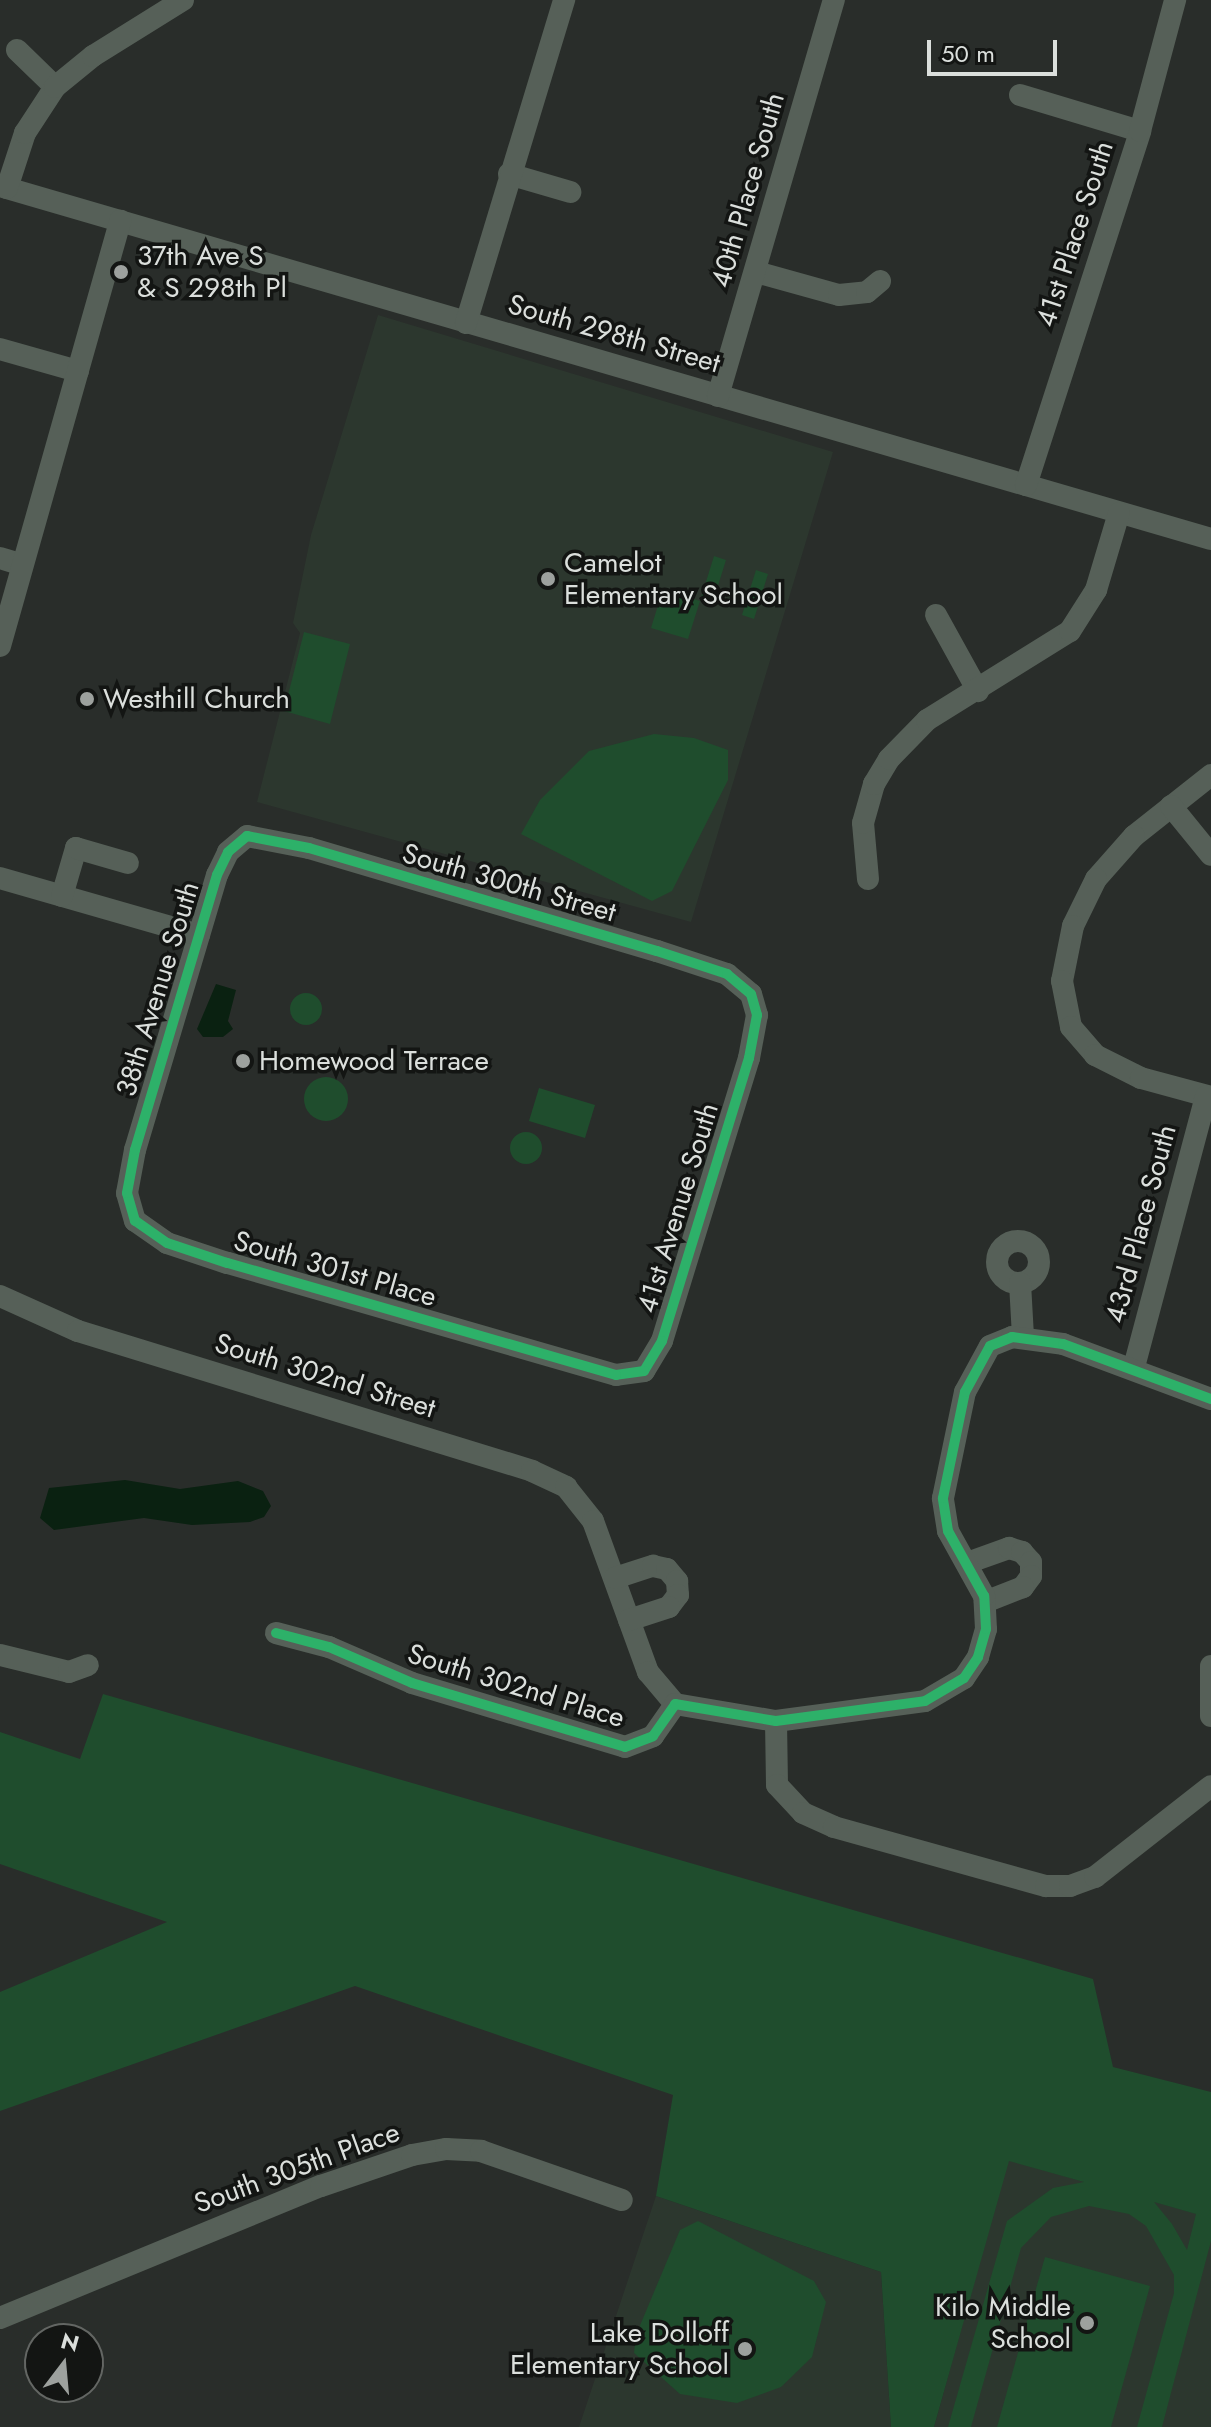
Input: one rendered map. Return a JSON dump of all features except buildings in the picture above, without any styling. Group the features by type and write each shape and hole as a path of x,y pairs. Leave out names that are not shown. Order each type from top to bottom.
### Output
{"street":[{"path":"3,187 25,133 55,87 93,56 183,0"},
{"path":"466,323 564,0"},
{"name":"40th Place South","path":"718,396 834,0"},
{"name":"41st Place South","path":"1026,485 1140,131 1175,0"},
{"path":"17,50 55,87"},
{"path":"1020,95 1140,131"},
{"path":"509,174 570,192"},
{"name":"South 298th Street","path":"3,187 1211,539"},
{"path":"0,646 10,561 78,371 120,221"},
{"path":"756,272 839,295 867,292 880,281"},
{"path":"0,349 78,371"},
{"path":"868,879 863,823 881,771 917,728 1060,639 1078,622 1096,590 1119,513"},
{"path":"936,615 978,691"},
{"path":"1209,1096 1141,1078 1095,1055 1082,1044 1066,1013 1064,961 1079,911 1111,858 1211,775"},
{"path":"1171,806 1211,855"},
{"name":"South 300th Street","path":"234,845 252,836 286,842 657,951 727,974 745,986 757,1007"},
{"name":"38th Avenue South","path":"135,1150 217,875 234,845"},
{"path":"62,896 76,848 128,863"},
{"path":"0,878 199,935"},
{"name":"41st Avenue South","path":"598,1369 634,1376 655,1358 749,1058 757,1007"},
{"name":"43rd Place South","path":"1134,1367 1209,1096"},
{"name":"South 301st Place","path":"135,1150 129,1209 142,1228 167,1243 598,1369"},
{"path":"1020,1283 1023,1337"},
{"name":"South 302nd Street","path":"0,1296 78,1331 551,1478 579,1499 604,1547 615,1578"},
{"path":"629,1620 669,1607 678,1595 677,1581 667,1569 653,1566 615,1578 629,1620 648,1672 675,1704 776,1721 915,1703 945,1692 964,1678 978,1657 986,1629 985,1602 944,1514 952,1439 981,1355 1001,1340 1023,1337 1134,1367 1211,1399"},
{"path":"967,1563 1009,1548 1022,1552 1031,1562 1031,1576 1023,1587 985,1602"},
{"name":"South 302nd Place","path":"276,1633 329,1647 412,1683 625,1747 653,1736 675,1704"},
{"path":"0,1655 69,1672 88,1665"},
{"path":"1211,1666 1211,1716"},
{"path":"776,1721 777,1785 803,1813 834,1827 1059,1887 1095,1877 1211,1786"},
{"name":"South 305th Place","path":"0,2318 321,2186 412,2155 446,2149 481,2151 622,2200"}],"shaded area":[{"name":"Camelot Elementary School","path":"378,315 833,452 691,922 257,802 300,633 293,623 311,535"},
{"path":"216,984 236,990 228,1021 233,1029 223,1037 203,1037 197,1029"},
{"path":"125,1480 180,1489 238,1481 263,1491 271,1506 264,1517 250,1522 192,1525 144,1518 54,1530 40,1518 49,1488"},
{"name":"Kilo Middle School","path":"1008,2160 1211,2218 1211,2427 934,2427"},
{"name":"Lake Dolloff Elementary School","path":"656,2196 881,2272 891,2427 579,2427"}],"green space":[{"path":"714,556 726,560 712,605 700,601"},
{"path":"756,570 768,574 754,619 742,615"},
{"path":"663,589 700,601 688,639 651,628"},
{"path":"304,632 350,644 330,724 284,711"},
{"path":"654,734 694,738 728,750 728,780 672,891 652,901 521,834 540,800 589,751"},
{"path":"306,993 317,998 322,1009 317,1020 306,1025 295,1020 290,1009 295,998"},
{"path":"326,1077 341,1084 348,1099 341,1114 326,1121 311,1114 304,1099 311,1084"},
{"path":"539,1088 595,1105 585,1138 529,1121"},
{"path":"526,1132 537,1137 542,1148 537,1159 526,1164 515,1159 510,1148 515,1137"},
{"path":"103,1694 1093,1979 1113,2067 1211,2092 1211,2241 1162,2427 1137,2427 1174,2293 1174,2275 1146,2226 1129,2214 1089,2206 1051,2217 1021,2248 971,2427 948,2427 1007,2221 1053,2188 1084,2182 1009,2161 934,2427 891,2427 881,2272 656,2196 673,2095 355,1986 0,2111 0,1992 167,1922 0,1864 0,1732 80,1759","holes":["1154,2202 1196,2214 1187,2250"]},
{"path":"698,2221 814,2281 826,2302 812,2357 781,2387 737,2403 680,2394 634,2353 636,2335 680,2230"},
{"path":"1045,2257 1150,2286 1111,2427 997,2427"}],"cycle path":[{"path":"247,836 309,848 657,951 727,974 751,994 757,1015 749,1058 662,1341 644,1371 616,1375 227,1263 167,1243 135,1221 127,1193 135,1150 217,875 228,852 247,836"},
{"path":"276,1633 329,1647 412,1683 625,1747 653,1736 675,1704 776,1721 925,1701 964,1678 978,1657 986,1629 984,1596 948,1531 943,1498 965,1392 990,1346 1012,1337 1063,1344 1211,1399"}],"place":[{"name":"37th Ave S & S 298th Pl","path":"121,272"},
{"name":"Camelot Elementary School","path":"548,579"},
{"name":"Westhill Church","path":"87,699"},
{"name":"Homewood Terrace","path":"243,1061"},
{"name":"Kilo Middle School","path":"1087,2323"},
{"name":"Lake Dolloff Elementary School","path":"745,2349"}]}
